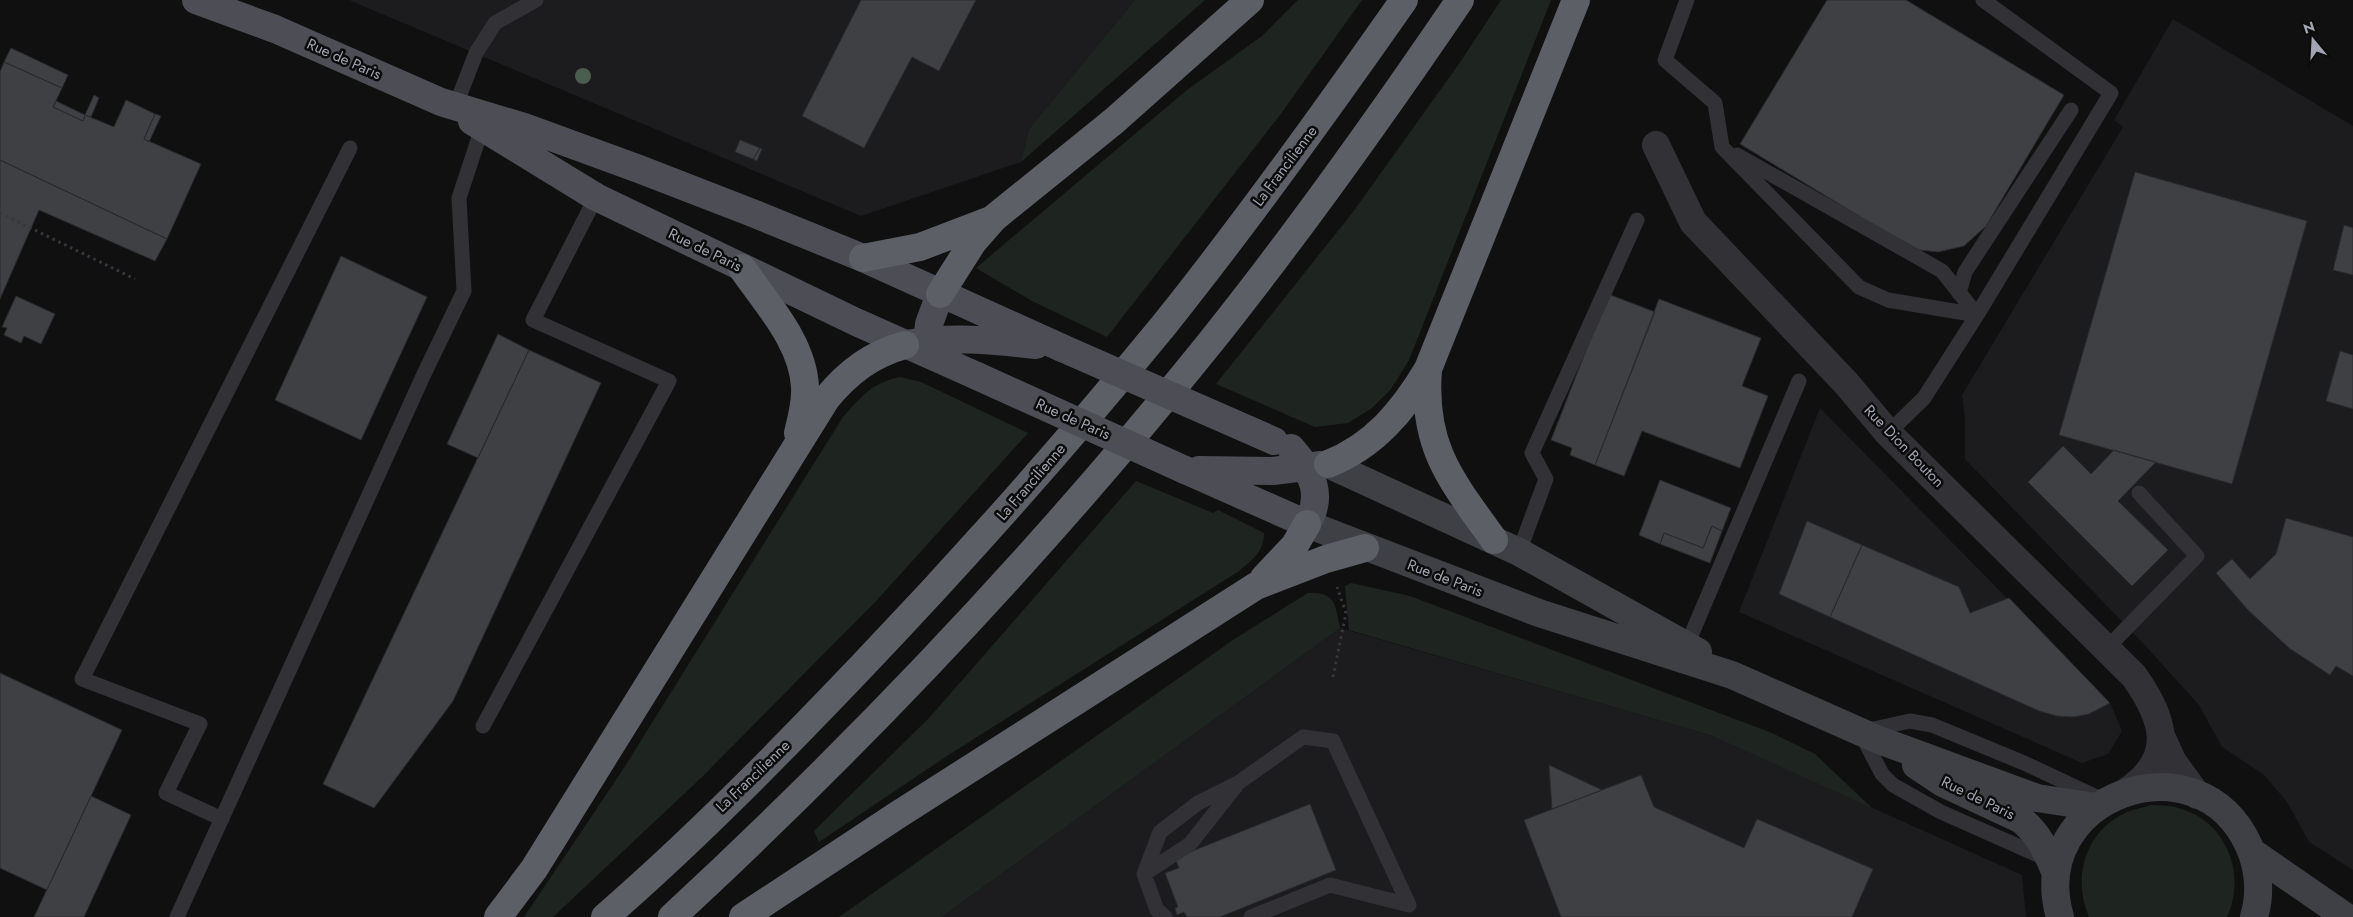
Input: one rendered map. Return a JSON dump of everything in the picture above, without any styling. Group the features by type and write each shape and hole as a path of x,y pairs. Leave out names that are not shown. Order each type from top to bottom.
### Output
{"highway":[{"path":"940,294 974,242 994,218 1114,121 1250,0"},
{"name":"La Francilienne","path":"605,917 813,718 992,526 1067,441 1164,324 1247,218 1329,108 1404,0"},
{"path":"672,917 837,759 1014,571 1100,474 1205,348 1304,219 1415,66 1460,0"},
{"path":"1300,455 1355,453 1371,440 1400,410 1428,370 1576,0"},
{"path":"863,258 920,248 961,233 994,218"},
{"path":"742,268 795,348 803,368 805,405 794,450"},
{"path":"498,917 534,869 826,399 849,374 879,353 919,346"},
{"path":"1428,370 1426,404 1437,452 1458,490 1494,540"},
{"path":"1256,586 1290,551 1307,524"},
{"path":"743,917 896,816 1256,586 1326,559 1366,548"}],"main road":[{"name":"Rue de Paris","path":"196,0 275,28 448,104 524,127 639,169 863,258 940,294 1010,335 1062,348 1494,540 1687,645 1732,675"},
{"name":"Rue de Paris","path":"227,0 275,28"},
{"name":"Rue de Paris","path":"448,104 482,128 596,197 742,268 919,346 977,376 1185,470 1241,481 1307,524 1366,548 1539,613 1732,675 1870,736 2037,798 2109,800 2157,786 2184,790 2209,800 2230,818 2252,852 2258,883 2254,917"},
{"path":"919,346 940,294"},
{"name":"Rue de Paris","path":"919,346 962,338 1010,335"},
{"path":"1241,481 1300,455 1313,483 1316,500 1314,512 1307,524"},
{"name":"Rue de Paris","path":"1870,736 1943,783 2020,819 2028,825 2054,868 2056,898 2060,917"},
{"name":"Rue de Paris","path":"2054,868 2069,837 2086,816 2109,800"},
{"name":"Rue de Paris","path":"2252,852 2346,917"}],"street":[{"name":"Rue Dion Bouton","path":"1656,145 1693,222 1846,383 1888,433 2134,676 2146,693 2155,712 2161,736 2173,762 2197,795"},
{"name":"Rue Dion Bouton","path":"2109,800 2151,772 2157,760 2161,736"}],"lane":[{"path":"448,104 495,23 536,0"},
{"path":"1687,0 1665,60 1715,103 1722,147 1859,286 1888,300 1976,315"},
{"path":"1888,433 1924,398 2111,93 1983,0"},
{"path":"1959,293 1965,272 2071,110"},
{"path":"177,917 464,290 459,198 482,128"},
{"path":"1722,147 1942,271 1976,315"},
{"path":"222,819 166,793 200,724 82,679 350,148"},
{"path":"483,726 669,381 533,320 596,197"},
{"path":"1519,552 1546,479 1532,453 1637,220"},
{"path":"1687,645 1798,382"},
{"path":"2107,648 2196,556 2139,494"},
{"path":"1165,917 1157,910 1144,874 1160,832 1198,803 1238,783 1303,737 1333,741 1409,904 1330,885 1251,917"},
{"path":"1144,874 1190,844 1238,783"}],"path":[{"path":"0,214 135,278"},
{"path":"1326,559 1346,613 1333,676"}],"shaded area":[{"path":"349,0 1135,0 1029,129 1021,162 861,216"},
{"path":"1135,0 1205,0 1021,162 1029,129"},
{"path":"1298,0 1362,0 1280,115 1107,337 1032,301 976,268 1187,90 1262,36"},
{"path":"1501,0 1551,0 1409,360 1391,389 1372,408 1348,423 1315,427 1216,384 1353,212 1461,61"},
{"path":"2173,19 2353,126 2353,870 2309,842 2287,802 2264,775 2222,747 2199,705 2141,641 1965,459 1965,419 1962,395 2123,127 2114,120"},
{"path":"900,377 921,382 1028,433 877,600 702,777 553,917 524,917 622,771 843,417 868,391 881,383"},
{"path":"1820,408 2110,703 2122,731 2108,754 2082,763 1739,612"},
{"path":"1136,481 1213,513 1218,510 1264,533 1260,550 1239,571 947,756 819,842 814,831 930,717"},
{"path":"1351,583 1410,596 1772,733 1815,754 1872,808 1710,735 1349,630 1345,586"},
{"path":"1308,593 1324,595 1333,601 1340,628 942,917 839,917 1233,640"},
{"path":"1340,628 1710,735 2022,875 2026,917 942,917"},
{"path":"2151,805 2175,807 2195,814 2209,824 2220,836 2228,851 2233,867 2235,884 2233,900 2227,917 2089,917 2084,902 2082,872 2092,844 2111,821 2128,812"}],"building":[{"path":"861,0 976,0 939,71 912,57 864,148 802,116"},
{"path":"1827,0 1906,0 2064,95 1986,226 1964,246 1938,252 1920,250 1902,242 1740,144"},
{"path":"11,48 68,75 62,88 4,62"},
{"path":"4,62 62,88 53,107 83,121 85,115 114,127 126,100 155,114 144,139 201,164 167,239 0,160 0,72"},
{"path":"94,95 99,98 91,117 85,115"},
{"path":"56,101 85,115 83,121 53,107"},
{"path":"155,114 161,116 149,142 144,139"},
{"path":"740,140 760,148 753,159 735,152"},
{"path":"760,148 762,149 757,161 753,159"},
{"path":"0,160 167,239 155,261 39,210 0,299"},
{"path":"2135,172 2307,221 2232,484 2059,435"},
{"path":"2344,225 2353,228 2353,275 2333,270"},
{"path":"341,256 427,297 361,440 275,400"},
{"path":"1608,294 1655,312 1595,465 1570,455 1572,448 1551,440"},
{"path":"16,296 55,314 41,344 24,336 21,343 4,335 7,328 2,327"},
{"path":"1659,299 1761,338 1742,386 1768,396 1740,468 1642,431 1624,476 1595,465"},
{"path":"498,334 529,350 478,458 447,444"},
{"path":"529,350 601,383 453,701 374,808 323,784"},
{"path":"2340,351 2353,355 2353,409 2326,401"},
{"path":"2063,446 2091,474 2114,450 2156,462 2118,501 2168,550 2132,586 2028,482"},
{"path":"1660,480 1731,508 1722,531 1712,526 1703,548 1664,533 1660,544 1639,535"},
{"path":"2286,518 2353,537 2353,676 2336,666 2330,675 2289,648 2248,610 2216,573 2232,559 2250,579 2276,554"},
{"path":"1807,521 1862,545 1830,617 1779,594"},
{"path":"1712,526 1722,531 1710,563 1660,544 1664,533 1703,548"},
{"path":"1862,545 1959,587 1970,613 2009,598 2110,703 2089,714 2073,717 2057,716 2039,711 1830,617"},
{"path":"0,673 122,730 47,890 0,868"},
{"path":"1549,765 1602,790 1552,809"},
{"path":"1641,775 1654,807 1744,848 1757,819 1873,869 1852,917 1561,917 1524,820"},
{"path":"91,796 131,815 84,917 34,917"},
{"path":"1310,804 1336,870 1220,917 1187,917 1184,912 1177,915 1175,908 1178,907 1165,873 1179,868 1175,858"}]}
